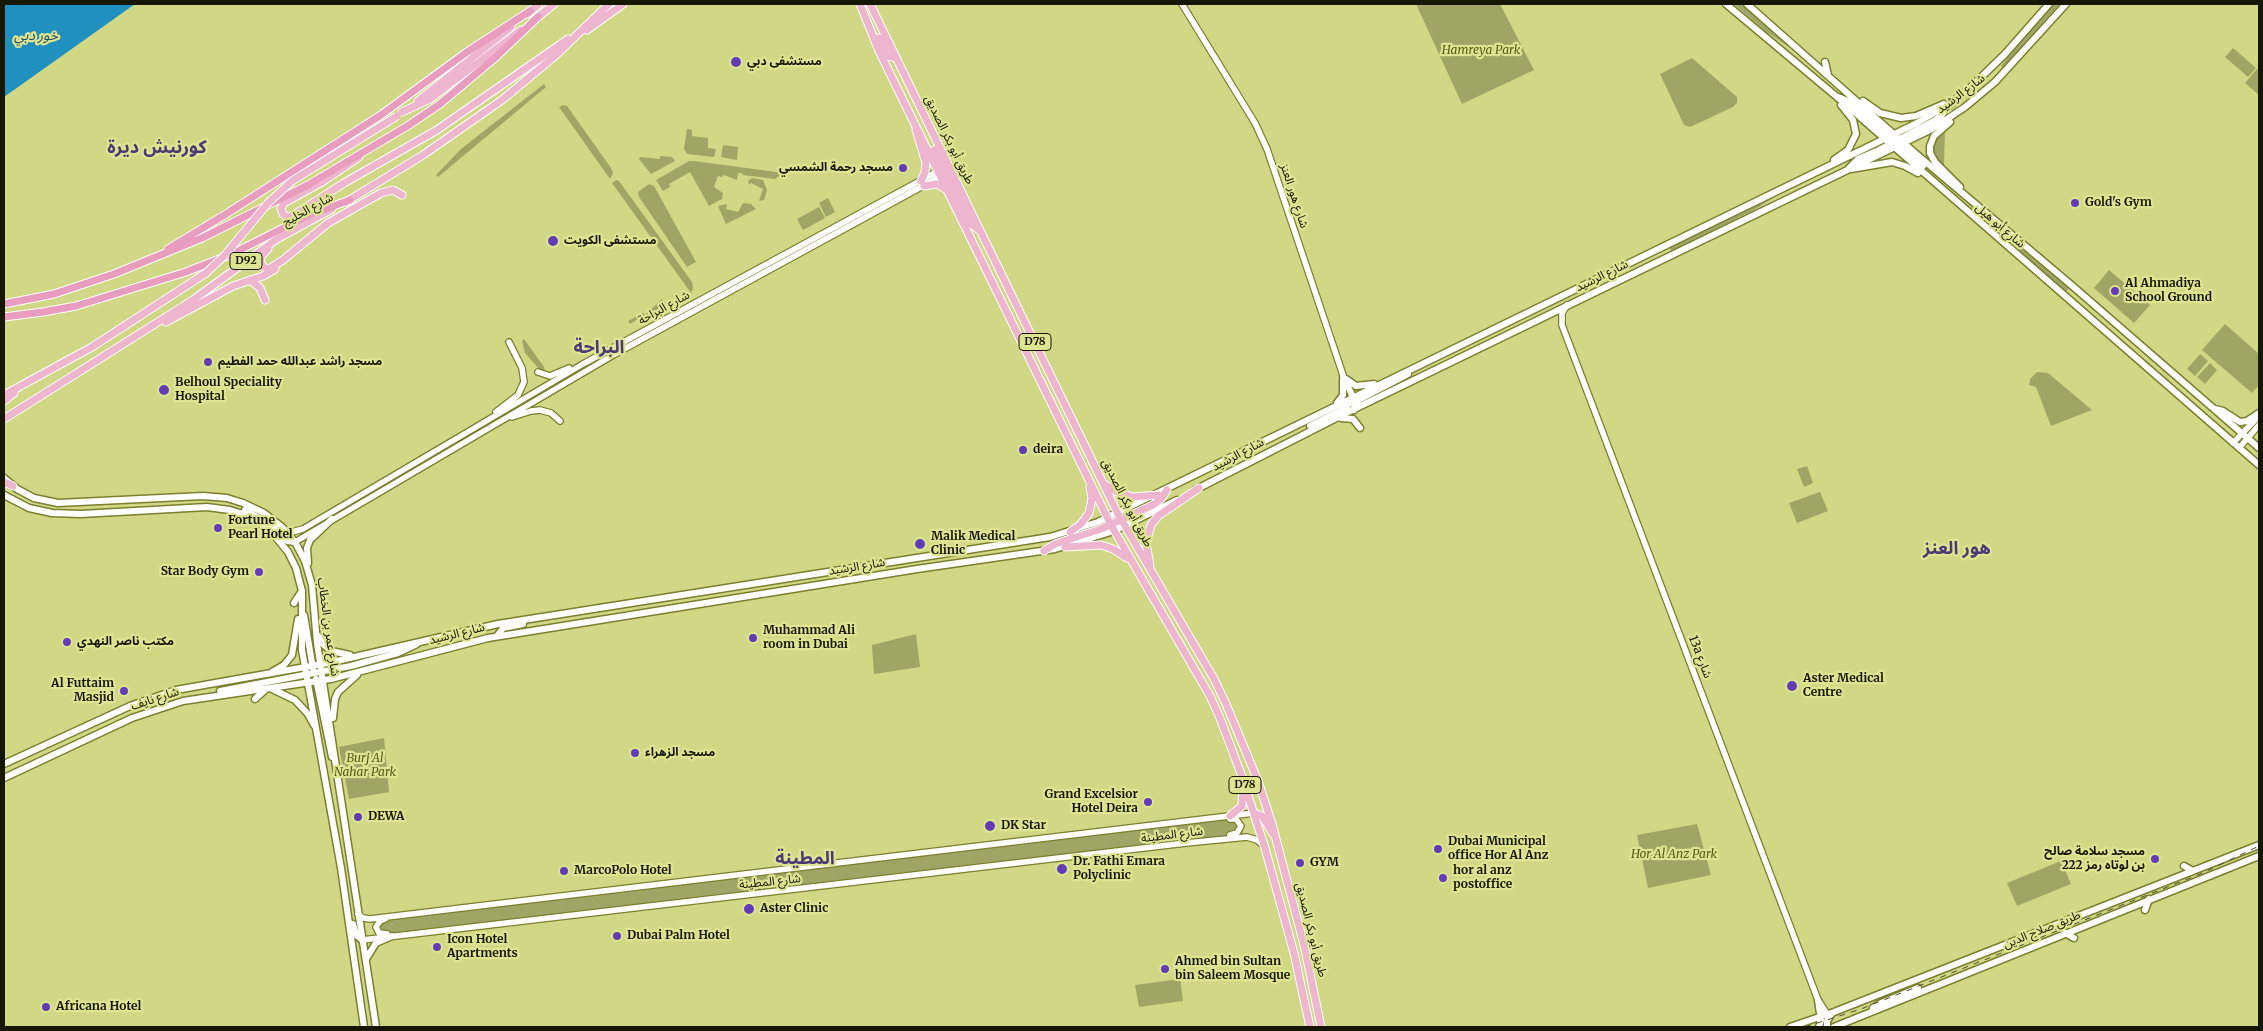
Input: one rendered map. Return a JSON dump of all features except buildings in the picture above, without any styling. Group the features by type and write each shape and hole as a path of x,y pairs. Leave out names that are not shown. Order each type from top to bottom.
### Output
{"highway":[{"path":"130,268 182,241 250,200 393,107 467,52 530,11"},
{"path":"4,304 54,294 130,268 184,246 270,205 362,154 440,104 497,56 538,17"},
{"path":"4,317 76,306 186,272 232,254 309,215 350,200"}],"main road":[{"name":"شارع الخليج","path":"4,395 92,347 206,273 225,255 268,203 296,178 400,114 539,4"},
{"path":"400,114 430,99 554,4"},
{"name":"شارع الخليج","path":"4,419 209,289 277,240 350,200 423,155 483,114 538,70 579,34 609,4"},
{"path":"362,154 341,170 284,203 281,208 283,214 289,217 294,216 344,183 437,130 556,46 599,22 623,4"},
{"name":"طريق أبو بكر الصديق","path":"860,4 916,125 971,224 981,232 1122,520 1221,692 1246,749 1275,836 1304,945 1321,1027"},
{"name":"طريق أبو بكر الصديق","path":"870,4 894,54 949,192 1111,525 1210,696 1241,774 1265,848 1299,976 1310,1027"},
{"path":"1726,4 1781,53 1837,97 1840,104 1854,120 1856,134 1848,150 1830,162 1827,168"},
{"name":"شارع أبو هيل","path":"1747,4 1852,97 1939,187 2259,465"},
{"name":"شارع الرشيد","path":"1895,142 1941,116 1950,104 1987,72 2049,4"},
{"name":"شارع الرشيد","path":"1122,520 1167,490 1423,362 1827,168 1895,142 1956,114 1996,82 2066,4"},
{"path":"866,19 888,56 894,54"},
{"path":"1825,62 1828,75"},
{"path":"1837,97 1843,97 1852,103 1979,214 1994,221"},
{"path":"1852,97 1880,113 1901,118 1916,116 1941,105 1950,104"},
{"path":"906,103 920,123 943,173"},
{"path":"1956,114 1934,136 1930,146 1930,153 1935,162 1964,190 1969,200"},
{"path":"916,125 918,140 926,162 923,184 937,184 949,192"},
{"path":"1849,169 1858,159 1895,142"},
{"name":"شارع أبو هيل","path":"1895,142 1969,200 2070,284 2259,448"},
{"path":"1849,169 1859,169 1882,163 1899,164 1911,168 1933,186 1939,187"},
{"name":"شارع الرشيد","path":"1122,520 1199,488 1322,425 1849,169"},
{"path":"149,328 179,316 227,289 272,271 328,223 381,193 393,190 404,194"},
{"path":"277,240 261,257 262,266 271,268 288,256"},
{"path":"250,280 258,286 265,300"},
{"path":"1354,410 1357,401 1405,377 1423,362"},
{"path":"1343,376 1356,386 1383,383"},
{"path":"1267,452 1346,407 1351,399 1343,376"},
{"path":"1334,407 1342,396 1343,376"},
{"path":"4,401 26,383"},
{"path":"2214,409 2223,411 2240,422 2247,421 2259,414"},
{"path":"1322,425 1347,417 1356,421 1360,428"},
{"path":"1070,532 1081,524 1089,513 1092,499 1087,475"},
{"path":"4,479 13,486"},
{"path":"1103,482 1117,492 1133,497 1158,495"},
{"name":"شارع عمر بن الخطاب","path":"13,486 34,498 52,503 203,496 227,498 243,502 264,513 288,533 295,542 308,567 312,585 315,630 376,1027"},
{"path":"1151,573 1146,543 1151,525 1158,516 1199,488"},
{"path":"1044,552 1061,542 1111,525 1158,502 1167,490"},
{"name":"شارع عمر بن الخطاب","path":"4,495 38,510 52,513 81,514 207,508 243,514 262,524 280,541 293,561 302,591 301,641 306,671 313,682 318,735 346,902 364,1027"},
{"path":"81,514 91,506 115,505 124,501"},
{"path":"207,508 226,506 245,510 271,525 287,541 295,542"},
{"path":"240,521 243,514"},
{"path":"308,567 308,544 332,519"},
{"name":"شارع الرشيد","path":"321,668 359,655 498,624 983,548 1111,525"},
{"name":"شارع الرشيد","path":"324,680 497,636 917,569 1044,552 1064,547 1111,525"},
{"path":"1064,547 1101,545 1114,549 1131,562"},
{"path":"917,569 975,556 983,548"},
{"path":"294,603 302,591"},
{"path":"302,600 314,670 313,682 329,748 336,768"},
{"path":"268,674 284,664 292,655 297,623 302,614"},
{"path":"623,616 630,621"},
{"path":"497,636 503,628 532,622 541,618"},
{"path":"315,630 324,645 331,651 342,655 359,655"},
{"path":"208,696 229,689 306,671 398,653 420,641"},
{"path":"403,660 411,664"},
{"path":"332,736 334,706 338,692 347,682 365,670"},
{"name":"شارع نايف","path":"4,764 156,696 198,685 268,674 306,671"},
{"name":"شارع نايف","path":"4,778 132,718 166,706 208,696 324,680"},
{"path":"256,699 268,689 289,696 308,714 318,735"},
{"path":"132,718 134,714 157,705 156,696"},
{"path":"1230,816 1239,810 1243,801 1241,774"},
{"path":"1254,814 1262,816 1269,830 1275,836"},
{"name":"طريق صلاح الدين","path":"1790,1027 1855,1004 2259,845"},
{"name":"طريق صلاح الدين","path":"1834,1027 2259,856"},
{"path":"2233,866 2259,861"},
{"path":"2184,866 2193,871"},
{"path":"2144,910 2149,899"},
{"path":"346,902 350,909 356,935 362,940"},
{"path":"2064,933 2074,938"},
{"path":"366,960 376,943 392,936"},
{"path":"1868,1013 1879,1004 1940,979 1944,975 1942,969"},
{"path":"1299,976 1306,986 1310,1006 1317,1009"},
{"path":"1855,1004 1858,995"},
{"path":"1818,1000 1827,1014 1827,1027"},
{"path":"1819,1027 1827,1014"}],"street":[{"name":"شارع هور العنز","path":"1182,4 1254,123 1267,149 1343,376"},
{"name":"شارع البراحة","path":"295,542 626,348 943,173"},
{"name":"شارع البراحة","path":"288,533 303,529 582,364 872,208 923,184"},
{"path":"863,207 872,208"},
{"name":"13a شارع","path":"1567,305 1562,313 1562,324 1818,1000"},
{"path":"492,417 499,408 516,397 523,385 523,371 509,342"},
{"path":"538,372 545,375 553,375 582,364"},
{"path":"1351,399 1354,410"},
{"path":"500,421 537,410 551,413 560,421"},
{"path":"2245,436 2259,414"},
{"path":"2236,445 2259,425"},
{"name":"شارع المطينة","path":"358,914 366,919 429,912 1254,814"},
{"path":"1186,842 1235,834 1240,829 1240,823 1236,819 1210,819"},
{"name":"شارع المطينة","path":"362,940 1186,842 1247,837 1257,840 1265,848"},
{"path":"412,934 382,934 376,927 383,920 429,912"}],"green space":[{"name":"Hamreya Park","path":"1416,4 1500,4 1534,70 1462,104"},
{"path":"1734,4 1741,4 1801,55 1768,33"},
{"path":"2053,4 2060,4 2003,68 2001,66 2026,34"},
{"path":"2233,48 2256,68 2248,77 2225,57"},
{"path":"1692,58 1737,97 1737,103 1733,107 1690,127 1684,125 1660,74"},
{"path":"2257,69 2259,71 2259,95 2245,83"},
{"path":"544,84 546,87 438,177 436,175 461,149"},
{"path":"567,106 611,168 613,173 610,179 559,107"},
{"path":"687,129 692,130 692,136 708,138 708,148 716,149 714,157 687,154 684,149"},
{"path":"1945,129 1944,165 1942,166 1934,156 1933,146 1937,136"},
{"path":"723,145 738,147 737,160 721,157"},
{"path":"660,156 672,157 675,161 651,174 639,159 640,157 660,159"},
{"path":"689,161 783,173 775,179 743,175 742,173 738,173 737,180 724,175 722,177 718,176 714,187 723,193 722,199 709,206 690,172 669,184 670,187 663,191 656,180"},
{"path":"752,178 763,180 767,190 764,200 759,201 763,189 751,183 749,185 748,181"},
{"path":"616,180 619,181 692,282 693,288 691,293 612,183"},
{"path":"649,184 654,186 696,262 687,267 639,197 638,192"},
{"path":"1775,197 1752,211 1671,251 1669,247"},
{"path":"828,198 835,212 826,217 819,203"},
{"path":"743,203 751,204 756,209 726,224 718,206 727,204 726,209 738,212"},
{"path":"819,207 825,218 803,230 797,219"},
{"path":"2008,238 2069,288 2066,292 2006,240"},
{"name":"Al Ahmadiya School Ground","path":"2109,270 2150,305 2134,323 2094,288"},
{"path":"662,299 668,306 645,317 641,317 630,324 628,321 643,313 645,315"},
{"path":"2225,324 2259,354 2259,385 2252,393 2202,350"},
{"path":"524,339 545,371 540,370 525,353 522,341"},
{"path":"2200,354 2208,361 2195,376 2187,369"},
{"path":"2210,363 2217,370 2205,384 2197,377"},
{"path":"2037,372 2048,373 2092,410 2051,426 2036,387 2029,385 2030,379"},
{"path":"1807,466 1813,483 1804,487 1797,469"},
{"path":"1820,492 1828,511 1797,523 1789,503"},
{"path":"916,634 920,667 874,674 872,645"},
{"name":"Burj Al Nahar Park","path":"384,738 389,792 349,799 339,747"},
{"path":"1239,816 1243,834 379,938 377,920"},
{"name":"Hor Al Anz Park","path":"1697,824 1711,875 1648,888 1637,835"},
{"path":"2061,861 2071,884 2017,906 2007,883"},
{"path":"1180,979 1183,1001 1139,1007 1135,985"}],"water":[{"name":"خور دبي","path":"4,4 135,4 4,97"}],"railway":[{"path":"1805,1027 1861,1009 2205,872 2259,846"}],"place":[{"name":"مستشفى دبي","path":"736,62"},
{"name":"مسجد رحمة الشمسي","path":"903,168"},
{"name":"Gold's Gym","path":"2075,203"},
{"name":"مستشفى الكويت","path":"553,241"},
{"name":"Al Ahmadiya School Ground","path":"2115,291"},
{"name":"مسجد راشد عبدالله حمد الفطيم","path":"208,362"},
{"name":"Belhoul Speciality Hospital","path":"164,390"},
{"name":"deira","path":"1023,450"},
{"name":"Fortune Pearl Hotel","path":"218,528"},
{"name":"Malik Medical Clinic","path":"920,544"},
{"name":"Star Body Gym","path":"259,572"},
{"name":"Muhammad Ali room in Dubai","path":"753,638"},
{"name":"مكتب ناصر النهدي","path":"67,642"},
{"name":"Aster Medical Centre","path":"1792,686"},
{"name":"Al Futtaim Masjid","path":"124,691"},
{"name":"مسجد الزهراء","path":"635,753"},
{"name":"Grand Excelsior Hotel Deira","path":"1148,802"},
{"name":"DEWA","path":"358,817"},
{"name":"DK Star","path":"990,826"},
{"name":"Dubai Municipal office Hor Al Anz","path":"1438,849"},
{"name":"مسجد سلامة صالح بن لوتاه رمز 222","path":"2155,859"},
{"name":"GYM","path":"1300,863"},
{"name":"Dr. Fathi Emara Polyclinic","path":"1062,869"},
{"name":"MarcoPolo Hotel","path":"564,871"},
{"name":"hor al anz postoffice","path":"1443,878"},
{"name":"Aster Clinic","path":"749,909"},
{"name":"Dubai Palm Hotel","path":"617,936"},
{"name":"Icon Hotel Apartments","path":"437,947"},
{"name":"Ahmed bin Sultan bin Saleem Mosque","path":"1165,969"},
{"name":"Africana Hotel","path":"46,1007"}],"district":[{"name":"كورنيش ديرة","path":"157,148"},
{"name":"البراحة","path":"599,348"},
{"name":"هور العنز","path":"1957,549"},
{"name":"المطينة","path":"805,859"}]}
